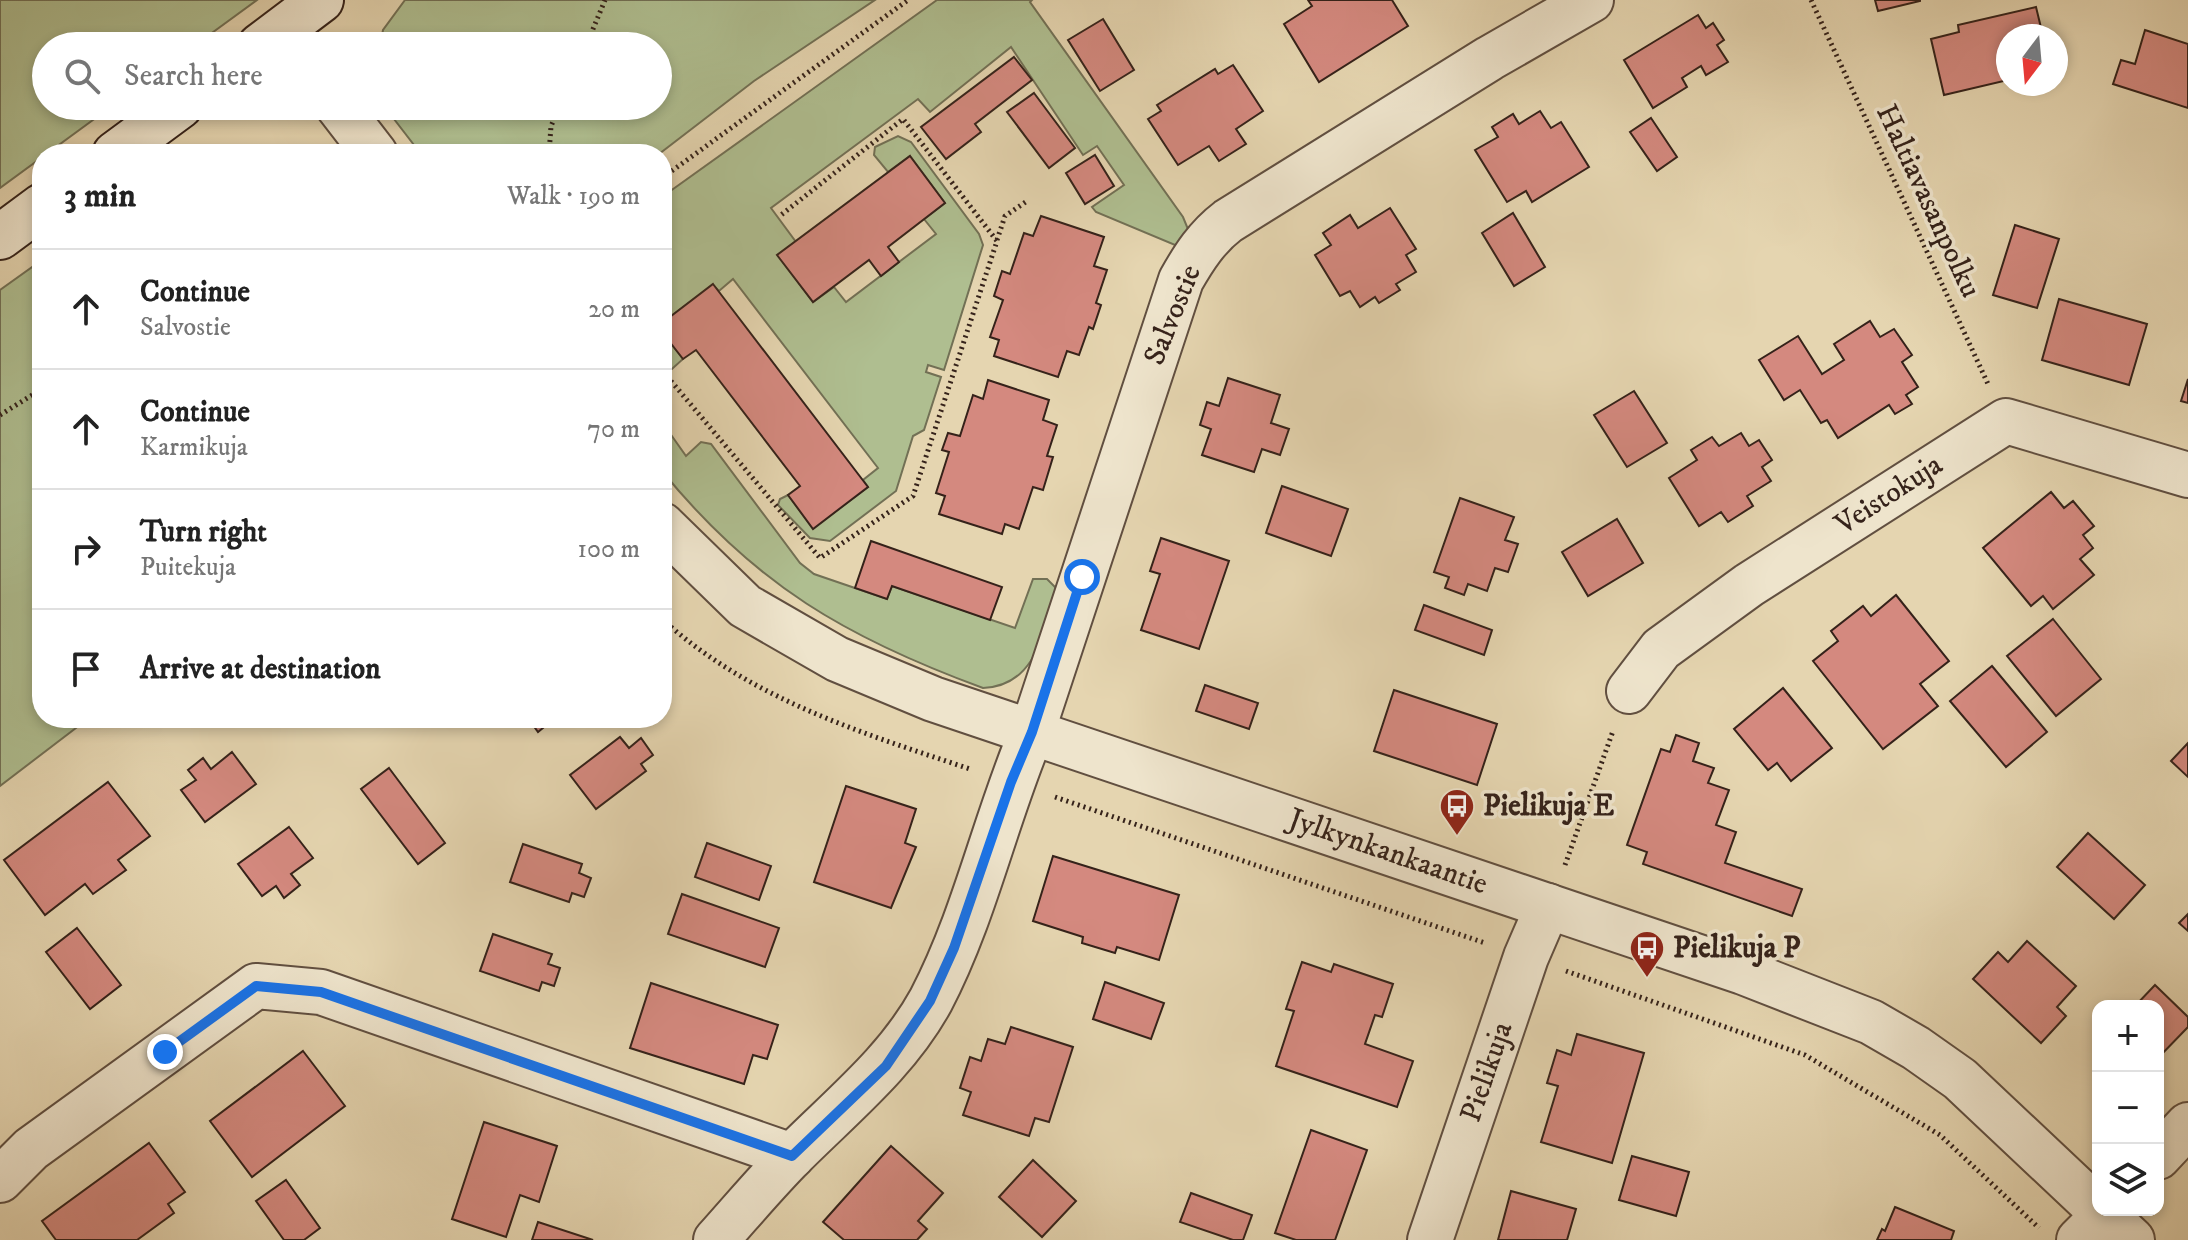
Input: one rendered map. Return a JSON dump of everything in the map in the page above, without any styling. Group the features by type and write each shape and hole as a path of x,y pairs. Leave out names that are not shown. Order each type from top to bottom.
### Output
{"street":[{"path":"287,32 321,0"},
{"name":"Salvostie","path":"716,1240 792,1156 886,1066 930,1001 954,948 1011,782 1032,732 1181,280 1210,235 1490,58 1591,0"},
{"path":"129,144 161,120"},
{"path":"349,120 367,144"},
{"path":"0,237 32,213"},
{"path":"2006,421 2188,475"},
{"name":"Veistokuja","path":"1629,691 1661,649 1749,585 2006,421"},
{"name":"Jylkynkankaantie","path":"672,535 745,606 837,659 933,699 1743,972 1871,1022 1960,1079 2095,1222"},
{"name":"Pielikuja","path":"1430,1240 1526,957 1548,906"},
{"path":"0,1180 31,1149 256,986 321,992 792,1156"},
{"path":"2164,1151 2188,1125"}],"path":[{"path":"592,32 605,0"},
{"path":"672,171 908,0"},
{"name":"Haltiavasanpolku","path":"1811,0 2006,421"},
{"path":"781,215 903,119 997,241"},
{"path":"550,144 554,120"},
{"path":"672,382 820,558 913,496 1005,216 1027,201"},
{"path":"0,415 32,395"},
{"path":"672,627 731,673 781,701 845,727 1526,957 1805,1055 2095,1222"},
{"path":"1548,906 1629,691"}],"green space":[{"path":"0,0 257,0 213,32 32,32 32,120 93,120 60,144 32,144 32,165 0,188"},
{"path":"405,0 875,0 754,81 672,144 413,144 395,120 672,120 672,32 383,30"},
{"path":"937,0 1032,0 1030,2 1183,217 1190,234 1185,244 1175,245 1096,212 1092,207 1124,185 1097,146 1083,155 1011,47 930,112 918,99 771,208 796,242 778,255 813,302 834,287 846,302 936,234 924,219 945,203 910,156 888,172 874,155 875,147 898,136 911,142 979,234 983,245 944,370 928,365 926,372 941,377 924,430 913,436 896,491 830,541 810,538 778,505 780,499 788,495 813,528 868,487 863,480 878,468 733,279 719,291 713,285 672,316 672,190"},
{"path":"32,267 32,728 76,728 0,786 0,290"},
{"path":"672,345 683,359 672,369"},
{"path":"672,436 686,456 701,442 711,444 800,563 814,574 887,599 892,586 1015,628 1033,579 1047,579 1057,589 1042,638 1027,667 1001,685 983,688 889,649 806,604 732,546 672,482"}],"building":[{"path":"1308,0 1392,0 1408,26 1319,82 1284,24 1312,6"},
{"path":"1875,0 1920,0 1920,1 1878,11"},
{"path":"2036,7 2040,24 1996,24 1996,83 1944,95 1931,39 1959,32 1958,25"},
{"path":"1698,15 1706,28 1713,23 1724,40 1717,45 1728,62 1706,75 1701,66 1682,78 1687,87 1653,108 1624,60"},
{"path":"1103,19 1134,70 1100,91 1068,40"},
{"path":"2145,30 2188,44 2188,108 2113,84 2121,60 2135,64"},
{"path":"1014,57 1032,80 975,124 981,132 946,159 921,127"},
{"path":"1233,65 1263,111 1236,129 1246,144 1219,161 1209,146 1178,165 1148,119 1161,111 1157,105 1215,69 1218,74"},
{"path":"1034,93 1075,148 1049,168 1007,112"},
{"path":"1540,111 1551,128 1561,122 1589,167 1532,202 1526,191 1507,202 1475,150 1498,137 1492,127 1513,114 1519,124"},
{"path":"1651,118 1677,157 1657,171 1630,132"},
{"path":"1095,155 1114,186 1085,204 1066,173"},
{"path":"910,156 945,203 888,247 899,262 881,276 869,260 813,302 777,255"},
{"path":"1390,208 1416,249 1406,255 1416,272 1396,284 1400,290 1379,303 1375,297 1360,307 1350,291 1340,296 1315,255 1331,245 1323,233 1350,215 1358,228"},
{"path":"1513,213 1545,267 1514,286 1482,233"},
{"path":"1041,216 1104,237 1094,266 1107,270 1096,303 1101,305 1079,355 1067,351 1058,377 994,356 999,340 990,337 1003,300 994,296 1002,271 1010,274 1024,233 1033,236"},
{"path":"2015,225 2059,239 2037,308 1993,295"},
{"path":"713,284 868,487 813,529 788,495 800,486 696,350 683,359 672,345 672,315"},
{"path":"2059,299 2147,324 2129,385 2042,360"},
{"path":"1870,321 1880,337 1894,329 1912,355 1902,362 1918,387 1906,395 1912,404 1895,414 1889,405 1838,438 1827,420 1821,423 1800,390 1784,400 1759,360 1798,336 1822,374 1844,360 1834,344"},
{"path":"1228,378 1280,395 1271,423 1289,429 1280,455 1262,449 1254,472 1202,455 1211,429 1200,425 1207,402 1219,406"},
{"path":"2188,379 2188,403 2181,401"},
{"path":"988,380 1049,400 1043,420 1057,425 1047,456 1053,457 1043,490 1033,487 1019,529 1005,524 1002,534 939,514 945,496 936,493 949,452 942,450 948,433 960,436 973,395 983,399"},
{"path":"1634,391 1667,443 1627,467 1594,415"},
{"path":"1741,433 1749,446 1759,440 1772,460 1762,467 1771,481 1747,496 1753,506 1728,522 1721,512 1699,526 1669,478 1697,460 1691,450 1712,437 1719,446"},
{"path":"1282,486 1348,509 1331,556 1266,533"},
{"path":"2051,492 2064,508 2073,501 2094,526 2083,535 2093,548 2080,559 2094,575 2053,609 2043,596 2031,606 1983,548"},
{"path":"1460,498 1514,517 1505,540 1518,544 1508,572 1495,568 1487,591 1468,584 1464,595 1445,588 1449,577 1434,572"},
{"path":"1617,519 1643,563 1588,596 1562,552"},
{"path":"1161,538 1229,561 1199,649 1141,630 1160,574 1150,571"},
{"path":"871,541 1002,587 990,620 892,586 887,599 855,588"},
{"path":"1896,595 1949,661 1920,684 1938,706 1883,749 1813,661 1838,641 1831,631 1863,606 1871,616"},
{"path":"1424,605 1492,630 1484,655 1415,630"},
{"path":"2053,619 2101,679 2056,716 2007,656"},
{"path":"1992,666 2047,732 2006,767 1950,701"},
{"path":"1205,685 1258,703 1249,729 1196,711"},
{"path":"1783,688 1832,748 1791,781 1777,763 1768,770 1734,729"},
{"path":"1394,690 1497,724 1477,785 1374,751"},
{"path":"1676,735 1699,743 1693,761 1714,768 1708,783 1729,790 1716,825 1736,832 1725,863 1802,889 1792,916 1643,864 1647,852 1627,845 1661,749 1670,752"},
{"path":"620,737 629,748 641,738 653,755 641,764 646,771 596,809 570,775"},
{"path":"2188,743 2188,777 2171,761"},
{"path":"232,752 256,784 205,822 181,790 196,780 188,770 203,758 211,769"},
{"path":"389,768 445,843 418,864 361,789"},
{"path":"108,782 150,836 118,860 126,870 93,894 85,884 45,915 4,860"},
{"path":"846,786 916,809 905,843 916,847 891,908 814,882"},
{"path":"289,827 313,858 291,874 300,885 284,898 276,886 262,896 238,864"},
{"path":"2088,833 2145,885 2114,919 2057,867"},
{"path":"707,843 771,866 759,900 695,877"},
{"path":"523,844 582,864 579,873 591,878 584,897 572,893 569,902 510,882"},
{"path":"1053,856 1179,895 1159,960 1117,947 1115,953 1082,943 1083,937 1033,921"},
{"path":"682,894 779,928 765,967 668,934"},
{"path":"2188,914 2188,931 2179,923"},
{"path":"77,928 121,985 90,1009 46,952"},
{"path":"493,934 552,954 548,964 560,968 554,986 542,982 539,991 480,971"},
{"path":"2027,941 2076,986 2057,1007 2066,1016 2041,1043 1973,979 1998,952 2008,962"},
{"path":"1302,962 1331,972 1334,964 1393,984 1382,1017 1375,1015 1365,1044 1413,1061 1397,1107 1276,1066 1294,1011 1286,1009"},
{"path":"1105,982 1164,1003 1151,1039 1093,1019"},
{"path":"651,983 778,1025 767,1059 753,1055 744,1084 630,1048"},
{"path":"2155,985 2188,1017 2188,1027 2164,1052 2164,1000 2141,1000"},
{"path":"1011,1027 1073,1047 1049,1122 1035,1118 1029,1136 963,1115 971,1092 960,1088 970,1057 981,1061 988,1039 1005,1044"},
{"path":"1577,1034 1644,1053 1612,1163 1541,1142 1558,1086 1547,1083 1557,1050 1571,1055"},
{"path":"303,1051 345,1106 252,1177 210,1121"},
{"path":"484,1122 557,1146 539,1202 520,1195 506,1237 452,1219"},
{"path":"1311,1130 1367,1150 1335,1240 1296,1240 1275,1233"},
{"path":"149,1143 185,1192 168,1204 174,1213 137,1240 56,1240 42,1221"},
{"path":"891,1146 943,1193 918,1221 927,1229 917,1240 844,1240 823,1222"},
{"path":"1632,1156 1689,1172 1676,1216 1619,1200"},
{"path":"1033,1160 1076,1201 1042,1237 999,1197"},
{"path":"286,1180 320,1228 304,1240 284,1240 256,1201"},
{"path":"1511,1191 1576,1209 1567,1240 1498,1240"},
{"path":"1191,1193 1252,1215 1243,1240 1233,1240 1180,1222"},
{"path":"1895,1207 1954,1231 1951,1240 1877,1240 1882,1229 1885,1231"},
{"path":"538,1222 593,1240 532,1240"}],"place":[{"name":"Pielikuja E","path":"1457,837"},
{"name":"Pielikuja P","path":"1647,979"}],"route":[{"path":"165,1052 256,986 321,992 792,1156 886,1066 930,1001 954,948 1011,782 1032,732 1082,577"}]}
